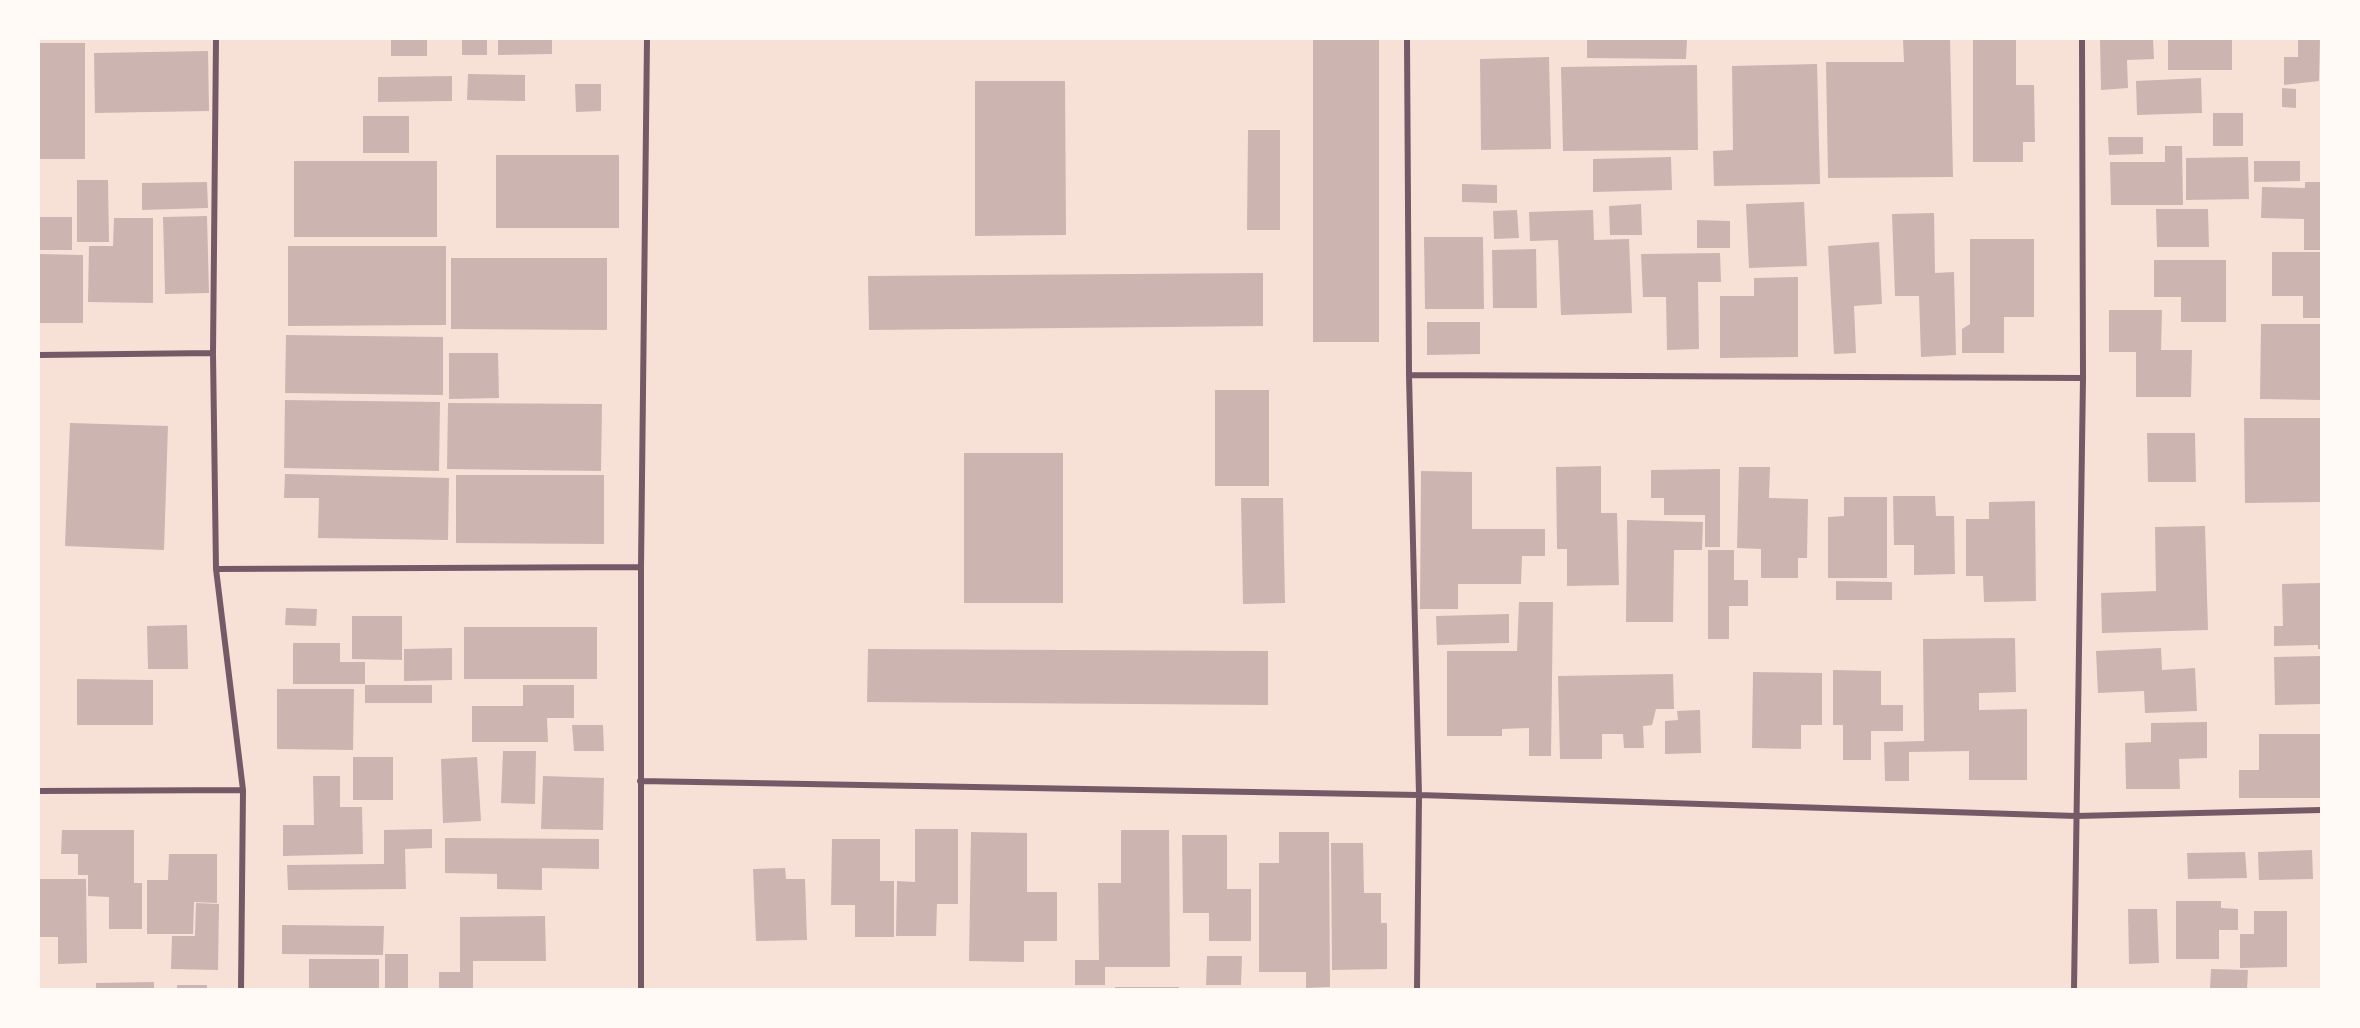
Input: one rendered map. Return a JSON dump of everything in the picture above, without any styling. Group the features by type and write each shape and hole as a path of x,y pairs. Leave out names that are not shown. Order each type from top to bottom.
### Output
{"street":[{"path":"216,39 213,353 216,569 243,790 241,989"},
{"path":"641,989 641,567 647,39"},
{"path":"1407,39 1409,375 1419,795 1417,989"},
{"path":"2074,989 2083,378 2082,39"},
{"path":"39,355 213,353"},
{"path":"1409,375 2083,378"},
{"path":"216,569 641,567"},
{"path":"640,782 1419,795 2076,816 2321,810"},
{"path":"39,791 243,790"}],"building":[{"path":"391,39 427,39 427,56 391,56"},
{"path":"462,39 487,39 487,55 462,55"},
{"path":"498,39 552,39 552,54 498,55"},
{"path":"1313,39 1379,39 1379,342 1313,342"},
{"path":"1587,39 1687,39 1686,59 1587,58"},
{"path":"1903,39 1950,39 1953,177 1828,178 1826,62 1904,62"},
{"path":"1973,39 2016,39 2016,85 2034,85 2035,142 2023,142 2023,162 1973,162"},
{"path":"2100,39 2153,39 2154,59 2127,60 2128,88 2101,90"},
{"path":"2168,39 2232,39 2232,70 2168,70"},
{"path":"2298,39 2320,39 2319,81 2284,85 2284,57 2298,57"},
{"path":"39,43 85,43 85,159 39,159"},
{"path":"208,51 209,111 95,113 94,53"},
{"path":"1549,57 1551,149 1481,150 1480,59"},
{"path":"1817,64 1820,184 1714,186 1713,151 1733,150 1732,66"},
{"path":"1697,65 1698,150 1563,151 1561,67"},
{"path":"468,74 525,75 525,101 467,100"},
{"path":"452,76 452,101 378,102 378,77"},
{"path":"2201,78 2202,113 2137,115 2136,81"},
{"path":"975,81 1065,81 1066,235 975,236"},
{"path":"575,84 601,84 601,111 576,112"},
{"path":"2282,88 2296,89 2296,108 2282,107"},
{"path":"2213,113 2243,113 2243,146 2213,146"},
{"path":"363,116 409,116 409,153 363,153"},
{"path":"1248,130 1280,130 1280,230 1247,230"},
{"path":"2108,137 2143,137 2143,154 2109,155"},
{"path":"2165,146 2182,146 2183,205 2111,205 2110,162 2165,162"},
{"path":"496,155 619,155 619,228 496,228"},
{"path":"1671,157 1672,190 1593,192 1593,159"},
{"path":"2248,157 2249,199 2186,200 2186,158"},
{"path":"294,161 437,161 437,237 294,237"},
{"path":"2254,161 2300,161 2300,181 2254,182"},
{"path":"77,180 108,180 109,242 77,242"},
{"path":"207,182 208,208 142,210 142,183"},
{"path":"2305,182 2321,182 2321,250 2304,250 2304,219 2261,218 2262,187 2305,188"},
{"path":"1462,184 1497,185 1497,203 1462,202"},
{"path":"1804,202 1807,266 1749,268 1746,204"},
{"path":"1641,204 1642,235 1610,235 1609,206"},
{"path":"2156,209 2208,209 2209,247 2157,247"},
{"path":"1517,210 1519,238 1494,239 1493,211"},
{"path":"1593,210 1594,240 1629,239 1632,313 1561,315 1558,240 1530,241 1529,212"},
{"path":"1934,213 1935,273 1954,272 1956,355 1921,357 1919,296 1895,296 1892,214"},
{"path":"207,216 209,293 165,294 163,217"},
{"path":"39,217 72,217 72,250 39,250"},
{"path":"114,218 153,218 153,303 88,302 89,246 113,246"},
{"path":"1697,220 1730,221 1730,248 1697,248"},
{"path":"1424,237 1483,237 1484,309 1425,309"},
{"path":"1970,239 2034,239 2034,317 2004,317 2004,353 1962,353 1962,329 1970,324"},
{"path":"1879,242 1882,304 1854,306 1856,353 1834,354 1828,246"},
{"path":"288,246 446,246 446,325 288,326"},
{"path":"1536,249 1537,308 1493,308 1492,250"},
{"path":"2272,252 2321,252 2321,318 2303,318 2303,296 2272,296"},
{"path":"1720,253 1721,282 1698,282 1699,349 1667,350 1666,297 1643,297 1641,254"},
{"path":"39,254 83,255 83,323 39,323"},
{"path":"451,258 607,258 607,330 451,329"},
{"path":"2154,260 2226,260 2226,322 2181,322 2181,297 2154,297"},
{"path":"1263,273 1263,326 869,330 868,276"},
{"path":"1798,277 1798,357 1720,358 1720,296 1754,296 1754,278"},
{"path":"2109,310 2162,310 2161,350 2192,350 2191,397 2136,397 2136,352 2109,352"},
{"path":"1427,322 1480,322 1480,354 1427,355"},
{"path":"2261,324 2321,324 2321,400 2260,399"},
{"path":"286,335 443,337 443,395 285,393"},
{"path":"449,353 498,353 499,398 449,399"},
{"path":"1215,390 1269,390 1269,486 1215,486"},
{"path":"285,400 440,402 439,471 284,468"},
{"path":"448,403 602,404 601,471 447,469"},
{"path":"2244,418 2321,418 2321,502 2245,503"},
{"path":"70,423 168,426 164,550 65,546"},
{"path":"2147,433 2195,433 2196,482 2148,482"},
{"path":"964,453 1063,453 1063,603 964,603"},
{"path":"1601,466 1601,513 1617,513 1619,585 1567,586 1567,549 1557,549 1556,467"},
{"path":"1739,467 1770,467 1769,498 1808,499 1807,558 1798,558 1798,578 1761,578 1761,549 1737,548"},
{"path":"1720,469 1720,547 1705,547 1705,515 1664,515 1664,498 1651,498 1651,470"},
{"path":"1421,471 1472,472 1472,529 1545,529 1545,556 1522,556 1521,584 1458,584 1458,609 1420,609"},
{"path":"285,474 449,478 448,540 318,538 319,498 284,498"},
{"path":"456,475 604,475 604,544 456,543"},
{"path":"1893,496 1935,496 1936,516 1954,516 1955,574 1914,575 1914,545 1894,545"},
{"path":"1844,497 1887,497 1887,578 1828,578 1828,517 1844,516"},
{"path":"1241,498 1283,498 1285,603 1243,604"},
{"path":"2035,501 2036,601 1984,602 1983,576 1966,576 1966,519 1989,519 1989,502"},
{"path":"1627,520 1703,522 1702,550 1674,550 1673,622 1626,622"},
{"path":"2205,526 2208,630 2102,633 2101,593 2156,591 2155,527"},
{"path":"1708,550 1734,550 1734,580 1748,580 1748,606 1729,606 1729,639 1708,639"},
{"path":"1836,581 1892,582 1892,600 1836,600"},
{"path":"2321,583 2321,649 2318,649 2318,645 2274,646 2274,626 2283,626 2282,584"},
{"path":"1519,602 1553,602 1551,756 1529,756 1529,728 1502,729 1502,736 1447,736 1447,651 1517,651"},
{"path":"286,608 317,609 316,626 285,625"},
{"path":"1509,614 1509,643 1437,645 1436,616"},
{"path":"352,616 402,616 402,660 352,659"},
{"path":"187,625 188,669 148,669 147,626"},
{"path":"464,627 597,627 597,679 464,679"},
{"path":"2015,638 2016,692 1979,693 1979,710 2027,709 2027,780 1969,780 1969,751 1909,752 1909,781 1885,781 1884,742 1924,741 1923,639"},
{"path":"293,643 340,643 340,662 365,662 365,684 293,684"},
{"path":"452,648 452,680 404,681 404,649"},
{"path":"2161,648 2162,670 2195,668 2197,711 2145,713 2144,691 2098,693 2096,651"},
{"path":"868,649 1268,651 1268,705 867,702"},
{"path":"2321,656 2321,704 2275,705 2274,657"},
{"path":"1833,670 1881,671 1881,705 1903,705 1903,731 1871,731 1871,760 1843,760 1843,725 1833,725"},
{"path":"1753,672 1822,673 1822,725 1801,725 1801,749 1752,748"},
{"path":"1673,674 1674,709 1656,709 1652,725 1643,726 1644,748 1624,748 1623,734 1602,734 1602,759 1560,759 1558,676"},
{"path":"77,679 153,680 153,725 77,725"},
{"path":"365,685 432,685 432,703 365,703"},
{"path":"523,685 574,685 574,718 547,718 548,742 472,742 472,706 523,706"},
{"path":"277,689 354,689 353,750 277,749"},
{"path":"1700,710 1701,753 1665,754 1665,721 1678,720 1677,711"},
{"path":"2207,722 2207,758 2179,759 2180,789 2126,789 2125,743 2151,742 2151,723"},
{"path":"572,725 603,725 604,751 574,751"},
{"path":"2259,734 2321,734 2321,798 2239,798 2239,770 2259,770"},
{"path":"503,751 536,751 535,804 501,803"},
{"path":"353,757 393,757 393,800 353,800"},
{"path":"477,757 481,821 443,823 441,759"},
{"path":"313,776 340,776 340,807 362,807 363,854 283,856 283,825 314,825"},
{"path":"543,776 604,778 603,830 541,829"},
{"path":"432,829 432,848 405,849 406,889 288,890 287,865 384,864 384,830"},
{"path":"915,829 958,829 958,904 937,904 936,936 896,936 897,881 915,882"},
{"path":"62,830 134,830 134,883 142,883 142,929 109,929 109,897 88,896 88,875 78,875 78,854 61,854"},
{"path":"1121,830 1169,830 1170,967 1105,967 1105,985 1075,985 1075,960 1099,960 1098,883 1121,883"},
{"path":"971,832 1027,833 1027,892 1057,892 1057,941 1024,941 1024,962 969,961"},
{"path":"1279,832 1329,832 1330,987 1306,988 1306,972 1259,972 1259,863 1279,863"},
{"path":"1182,835 1227,835 1227,889 1251,889 1251,941 1209,941 1209,913 1183,913"},
{"path":"445,838 599,839 599,869 542,868 542,890 497,889 497,874 445,873"},
{"path":"832,839 880,839 880,881 894,881 894,937 855,937 855,905 831,905"},
{"path":"1331,843 1363,843 1364,893 1381,893 1381,923 1387,923 1387,969 1332,970"},
{"path":"2312,850 2313,879 2259,880 2258,852"},
{"path":"2245,852 2247,878 2188,879 2187,853"},
{"path":"169,854 217,854 217,903 194,902 193,934 147,934 147,880 168,880"},
{"path":"785,868 786,879 805,879 807,940 756,941 753,869"},
{"path":"39,879 86,879 87,963 58,964 58,937 39,937"},
{"path":"2176,901 2221,901 2221,908 2238,909 2238,930 2219,930 2219,959 2176,959"},
{"path":"196,903 219,904 218,970 171,969 172,936 195,936"},
{"path":"2128,909 2157,909 2159,963 2129,964"},
{"path":"2254,911 2287,911 2287,967 2240,968 2240,934 2254,934"},
{"path":"545,916 546,961 473,961 473,989 439,989 439,972 460,972 460,917"},
{"path":"282,925 384,926 383,955 282,954"},
{"path":"385,954 408,954 408,989 385,989"},
{"path":"1207,956 1242,956 1241,985 1206,985"},
{"path":"309,959 379,959 379,989 309,989"},
{"path":"2211,969 2248,970 2247,989 2210,989"},
{"path":"154,982 154,989 96,989 96,983"},
{"path":"177,985 207,985 207,989 177,989"},
{"path":"1115,987 1179,987 1179,989 1115,989"}]}
